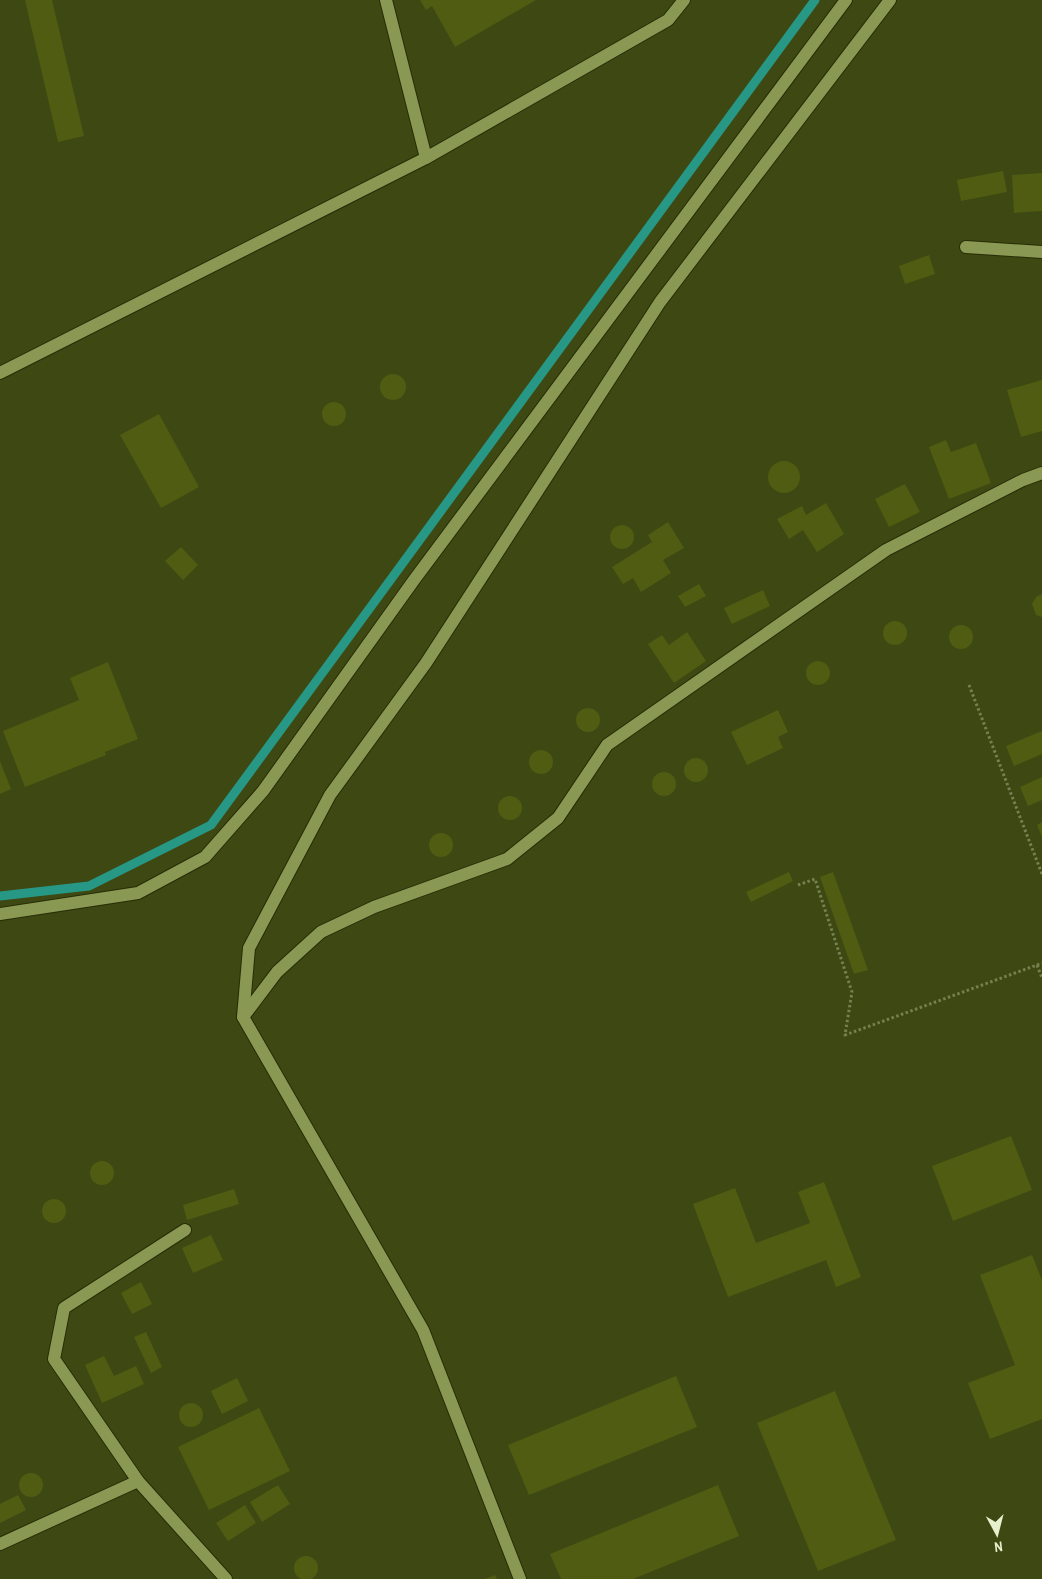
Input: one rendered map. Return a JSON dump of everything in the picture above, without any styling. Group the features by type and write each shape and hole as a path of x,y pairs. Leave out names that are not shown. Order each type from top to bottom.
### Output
{"street":[{"path":"386,0 426,158"},
{"path":"0,372 426,158 668,20 684,0"},
{"path":"0,914 138,893 205,857 263,791 414,580 846,0"},
{"path":"520,1579 423,1330 243,1017 249,948 330,795 426,663 660,302 890,0"},
{"path":"966,247 1042,252"},
{"path":"243,1017 278,972 321,932 374,908 507,859 558,818 607,745 886,550 1023,480 1042,473"},
{"path":"184,1230 64,1308 54,1359 138,1481 226,1579"},
{"path":"0,1544 138,1481"}],"path":[{"path":"969,685 1042,874"},
{"path":"798,885 815,879 852,992 845,1035 1042,963"},
{"path":"1037,965 1042,978"}],"building":[{"path":"25,0 52,0 84,136 58,142"},
{"path":"420,0 536,0 455,47 432,6 426,10"},
{"path":"1003,171 1007,192 961,201 957,180"},
{"path":"1042,173 1042,211 1014,213 1012,175"},
{"path":"929,255 935,274 905,284 899,266"},
{"path":"393,374 402,378 406,387 402,396 393,400 384,396 380,387 384,378"},
{"path":"1042,380 1042,431 1021,437 1007,390"},
{"path":"334,402 339,403 345,409 345,419 339,425 334,426 329,425 323,419 322,414 323,409 329,403"},
{"path":"159,414 199,487 161,508 120,435"},
{"path":"946,440 951,452 976,443 991,483 949,499 929,447"},
{"path":"784,461 790,462 795,466 799,471 799,483 795,488 790,492 784,493 778,492 773,488 769,483 768,477 769,471 773,466 778,462"},
{"path":"905,484 920,512 889,527 875,499"},
{"path":"826,503 844,534 817,552 803,530 789,539 777,519 802,506 806,515"},
{"path":"668,522 684,548 663,560 671,573 641,592 633,578 623,584 612,567 652,542 648,535"},
{"path":"622,525 627,526 633,532 633,542 627,548 622,549 617,548 611,542 610,537 611,532 617,526"},
{"path":"181,547 198,565 183,580 165,561"},
{"path":"699,584 706,596 685,607 678,596"},
{"path":"763,590 770,606 732,624 724,608"},
{"path":"1042,594 1042,617 1036,615 1032,604 1036,597"},
{"path":"895,621 900,622 906,628 906,638 900,644 895,645 890,644 884,638 883,633 884,628 890,622"},
{"path":"961,625 966,626 972,632 972,642 966,648 961,649 956,648 950,642 949,637 950,632 956,626"},
{"path":"687,632 706,661 674,683 648,644 662,635 669,645"},
{"path":"818,661 823,662 829,668 829,678 823,684 818,685 813,684 807,678 806,673 807,668 813,662"},
{"path":"108,662 138,739 105,752 106,755 25,787 3,731 79,700 70,678"},
{"path":"588,708 593,709 599,715 599,725 593,731 588,732 583,731 577,725 576,720 577,715 583,709"},
{"path":"778,710 788,732 778,737 783,748 747,765 731,732"},
{"path":"1042,731 1042,754 1014,766 1006,746"},
{"path":"541,750 546,751 552,757 552,767 546,773 541,774 536,773 530,767 529,762 530,757 536,751"},
{"path":"696,758 701,759 707,765 707,775 701,781 696,782 691,781 685,775 684,770 685,765 691,759"},
{"path":"0,761 11,789 0,794"},
{"path":"664,772 669,773 675,779 675,789 669,795 664,796 659,795 653,789 652,784 653,779 659,773"},
{"path":"1042,777 1042,800 1028,806 1020,787"},
{"path":"510,796 515,797 521,803 521,813 515,819 510,820 505,819 499,813 498,808 499,803 505,797"},
{"path":"1042,822 1042,837 1037,825"},
{"path":"441,833 446,834 452,840 452,850 446,856 441,857 436,856 430,850 429,845 430,840 436,834"},
{"path":"789,872 793,881 751,902 746,892"},
{"path":"833,872 868,970 854,974 820,877"},
{"path":"1011,1136 1032,1190 953,1221 932,1166"},
{"path":"102,1161 111,1164 114,1173 111,1182 102,1185 93,1182 90,1173 93,1164"},
{"path":"824,1182 861,1277 836,1287 826,1260 728,1297 693,1204 735,1188 756,1243 810,1223 798,1192"},
{"path":"234,1189 239,1204 187,1220 183,1205"},
{"path":"54,1199 63,1202 66,1211 63,1220 54,1223 45,1220 42,1211 45,1202"},
{"path":"211,1235 223,1260 193,1273 182,1248"},
{"path":"1032,1255 1042,1280 1042,1419 990,1439 968,1383 1015,1365 980,1275"},
{"path":"141,1282 152,1304 132,1314 121,1293"},
{"path":"146,1332 162,1367 151,1373 134,1337"},
{"path":"104,1356 114,1376 136,1366 144,1384 102,1403 85,1365"},
{"path":"676,1376 697,1427 529,1495 508,1445"},
{"path":"237,1378 248,1401 222,1414 211,1391"},
{"path":"835,1391 896,1540 818,1571 757,1423"},
{"path":"191,1403 200,1406 203,1415 200,1424 191,1427 182,1424 179,1415 182,1406"},
{"path":"259,1408 290,1471 209,1510 178,1447"},
{"path":"31,1473 40,1476 43,1485 40,1494 31,1497 22,1494 19,1485 22,1476"},
{"path":"278,1485 290,1504 262,1522 250,1502"},
{"path":"718,1485 739,1536 633,1579 561,1579 550,1554"},
{"path":"18,1495 26,1510 0,1523 0,1504"},
{"path":"245,1505 256,1523 228,1541 216,1523"},
{"path":"306,1556 311,1557 317,1563 317,1573 311,1579 306,1580 301,1579 295,1573 294,1568 295,1563 301,1557"},
{"path":"495,1575 497,1579 485,1579"}],"waterway":[{"path":"0,896 89,886 211,825 815,0"}]}
